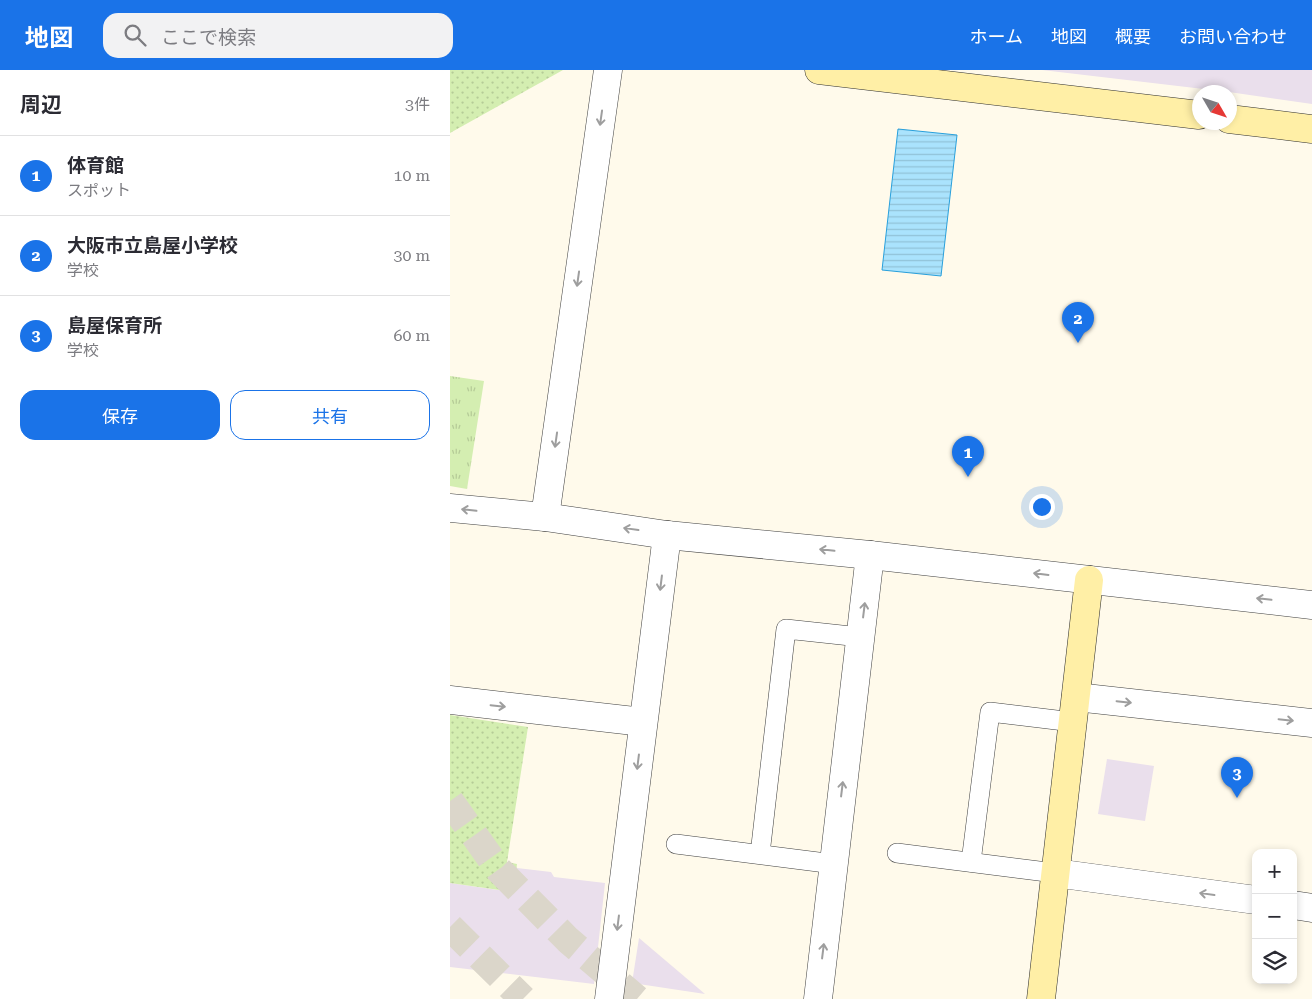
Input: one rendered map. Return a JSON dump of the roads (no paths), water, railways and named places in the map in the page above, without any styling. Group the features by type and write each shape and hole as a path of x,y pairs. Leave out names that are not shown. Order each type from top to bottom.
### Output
{"street":[{"path":"545,517 608,70"},
{"path":"819,70 1192,115"},
{"path":"1237,120 1312,129"},
{"path":"450,508 545,517 667,535 870,555 1312,605"},
{"path":"608,999 667,535"},
{"path":"818,999 870,555"},
{"path":"1041,999 1089,580"},
{"path":"450,700 643,722"},
{"path":"1074,709 1312,723"},
{"path":"1055,873 1252,899"},
{"path":"1297,906 1312,908"}],"lane":[{"path":"760,854 786,629 860,637"},
{"path":"971,862 990,712 1074,709"},
{"path":"676,844 834,864"},
{"path":"897,853 1055,873"}],"water":[{"path":"898,129 957,135 941,276 882,270"}],"tunnel":[{"path":"450,801 499,870 568,940 637,999"},
{"path":"450,927 523,999"}],"place":[{"name":"大阪市立島屋小学校","path":"1078,343"},
{"name":"体育館","path":"968,477"},
{"name":"島屋保育所","path":"1237,798"}]}
